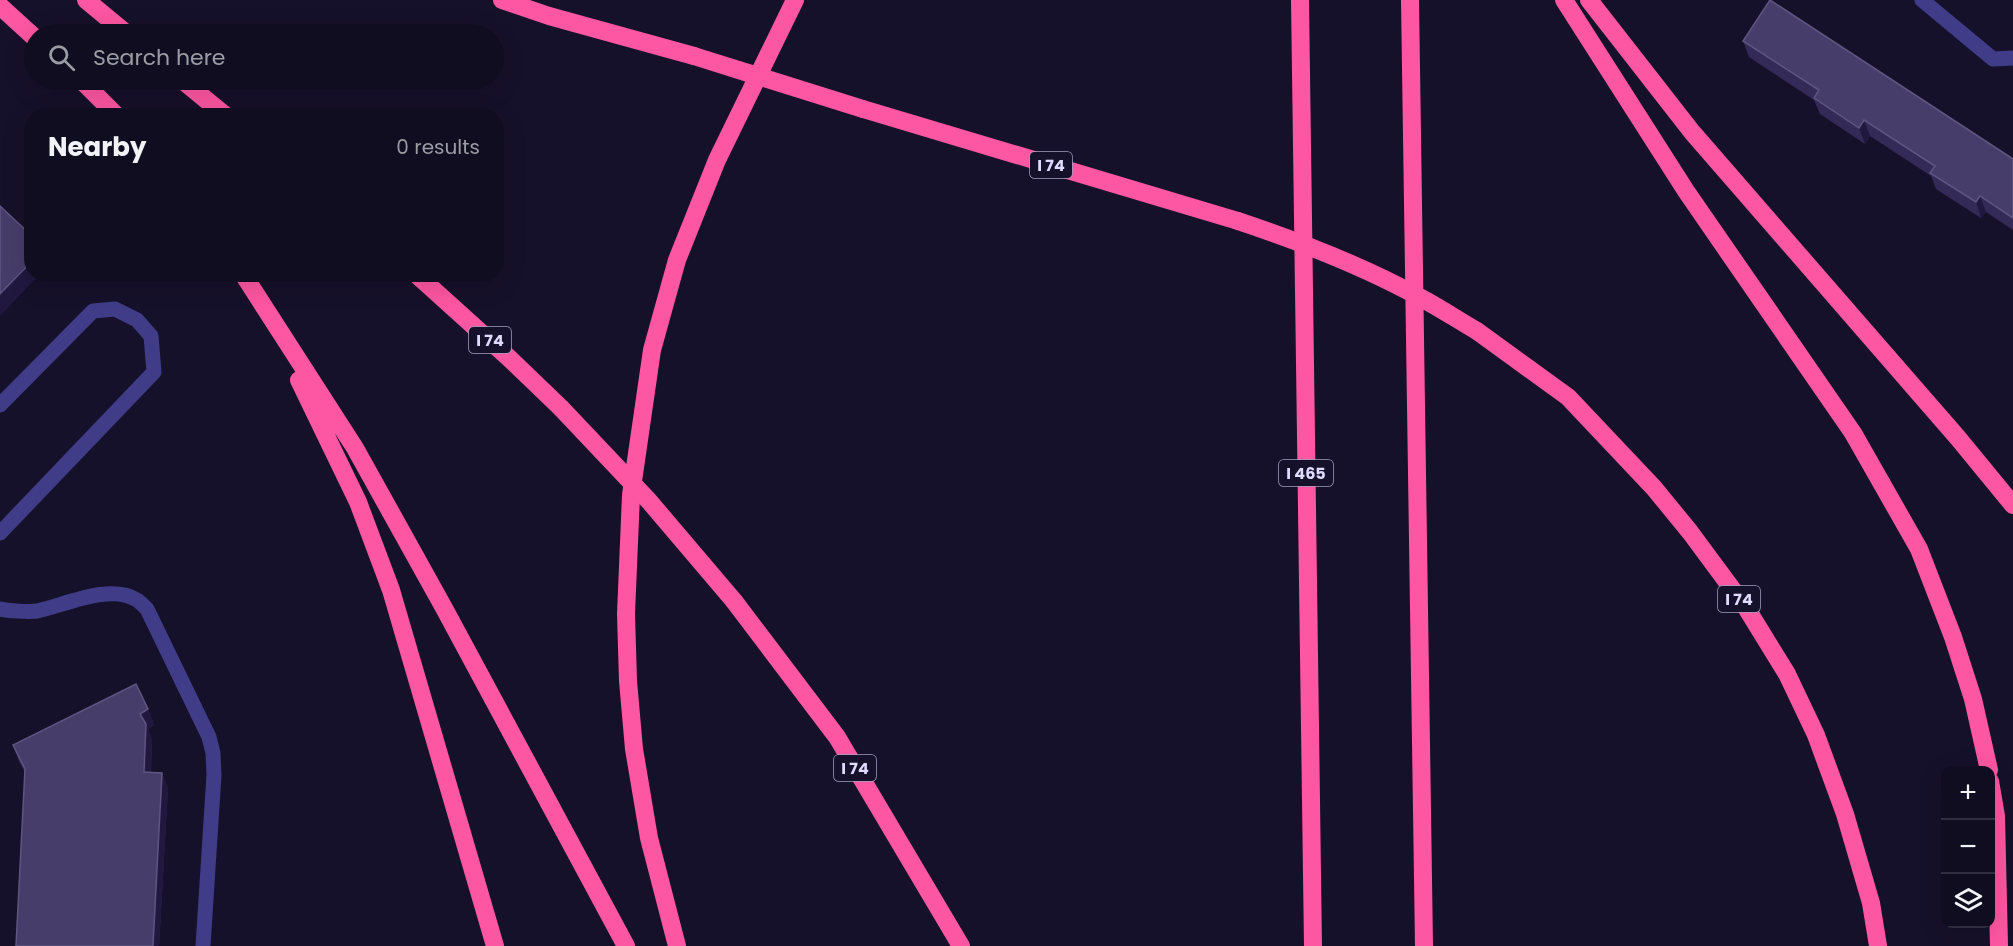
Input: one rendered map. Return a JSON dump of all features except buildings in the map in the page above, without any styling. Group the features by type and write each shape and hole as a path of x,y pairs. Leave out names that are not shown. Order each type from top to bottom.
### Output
{"highway":[{"path":"86,0 115,24"},
{"name":"I 74","path":"502,0 549,16 694,56 1238,221 1300,242 1362,268 1421,298 1477,331 1568,397 1654,488 1747,609 1787,674 1816,735 1845,814 1871,903 1878,946"},
{"path":"677,946 649,838 634,749 628,681 626,614 631,495 652,350 677,260 717,160 795,0"},
{"name":"I 465","path":"1300,0 1313,946"},
{"path":"1410,0 1424,946"},
{"path":"1564,0 1686,191 1853,433 1919,549 1953,637 1973,699 1988,766"},
{"path":"1589,0 1699,141 1958,438 2013,505"},
{"path":"0,6 24,29"},
{"path":"91,90 109,108"},
{"path":"194,90 216,108"},
{"path":"248,282 355,448 626,946"},
{"name":"I 74","path":"425,282 561,408 649,501 734,601 837,736 961,946"},
{"path":"261,303 338,457 376,546 391,590 495,946"},
{"path":"1995,810 1999,946"}],"street":[{"path":"1922,0 1993,59 2013,58"},
{"path":"0,405 93,311 115,309 137,320 151,336 154,372 0,533"},
{"path":"0,609 38,610 97,595 115,593 138,600 147,609 209,736 213,753 214,775 203,946"}]}
